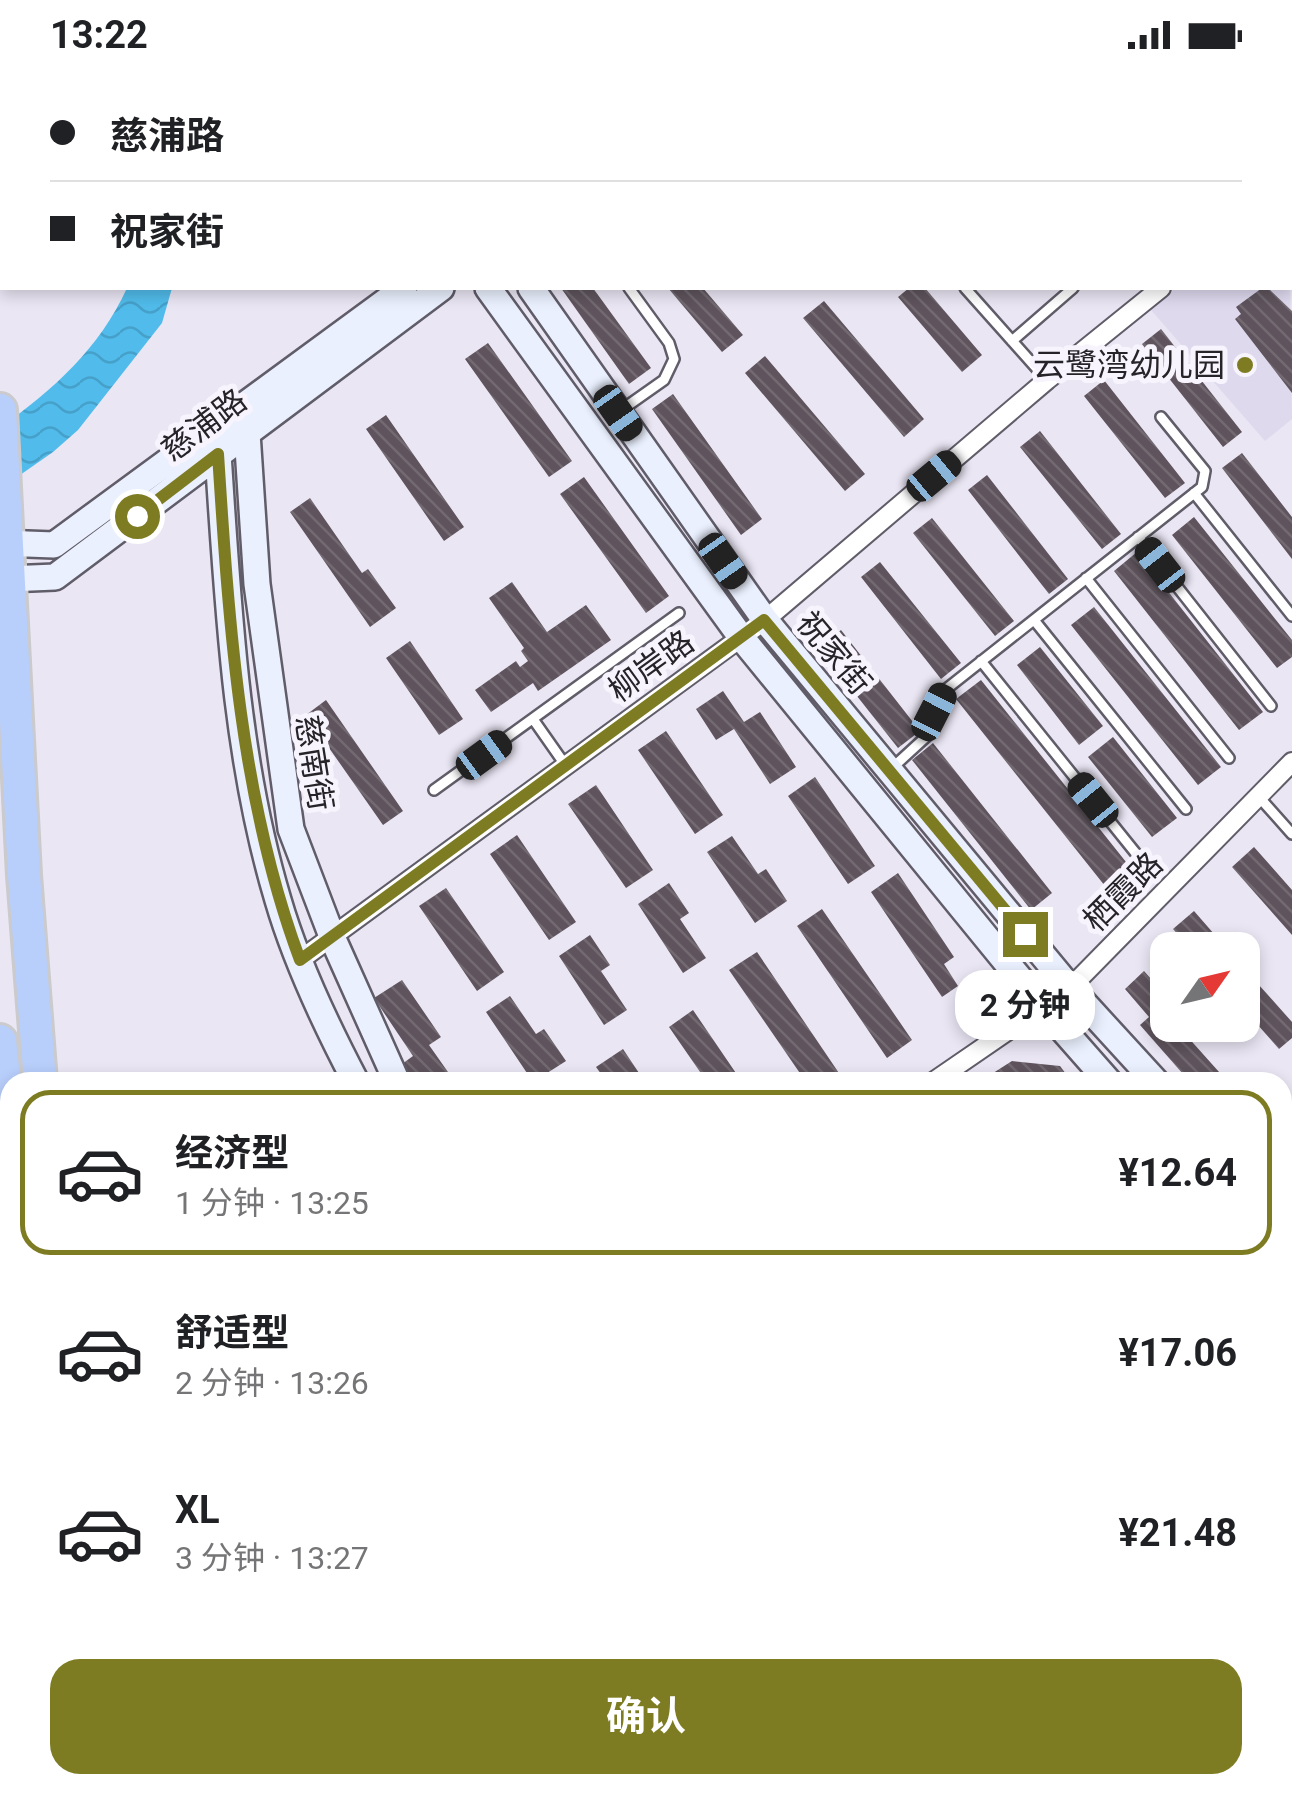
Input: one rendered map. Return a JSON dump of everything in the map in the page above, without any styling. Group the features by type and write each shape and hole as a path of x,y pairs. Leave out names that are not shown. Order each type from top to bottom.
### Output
{"highway":[{"path":"0,410 4,558 39,1072"},
{"path":"0,1041 3,1072"}],"street":[{"name":"慈浦路","path":"4,558 54,545 401,290"},
{"name":"慈浦路","path":"4,558 55,577 439,290"},
{"name":"祝家街","path":"489,290 741,637 1042,1007 1100,1072"},
{"name":"祝家街","path":"532,290 764,620 1070,988 1147,1072"},
{"name":"柳岸路","path":"300,960 764,620 1046,380 1158,290"},
{"name":"慈南街","path":"247,434 257,584 292,829 332,939 392,1072"},
{"name":"慈南街","path":"218,454 228,597 248,767 278,900 300,960 351,1072"},
{"name":"栖霞路","path":"948,1072 1070,988 1292,762"}],"lane":[{"path":"618,413 664,380 674,359 669,343 630,290"},
{"path":"967,290 1046,380"},
{"path":"1012,341 1071,290"},
{"path":"889,770 927,736 946,690 1202,487 1205,471 1162,417"},
{"path":"1194,493 1292,616"},
{"path":"1138,537 1270,706"},
{"path":"1086,578 1229,758"},
{"path":"434,790 679,613"},
{"path":"1034,620 1186,808"},
{"path":"981,661 1138,856"},
{"path":"532,719 566,766"},
{"path":"1259,797 1292,834"}],"shaded area":[{"name":"云鹭湾幼儿园","path":"1174,290 1290,290 1292,419 1265,441 1151,310"}],"water":[{"path":"126,290 171,290 162,323 78,430 0,489 0,428 73,366 116,310"}],"building":[{"path":"562,290 594,290 651,368 629,384"},
{"path":"670,290 705,290 743,335 722,352"},
{"path":"907,290 927,290 982,355 962,372 898,297"},
{"path":"1259,290 1270,290 1292,311 1292,393 1235,319 1241,314 1236,307"},
{"path":"824,301 924,419 904,437 803,318"},
{"path":"1161,329 1242,432 1223,447 1142,344"},
{"path":"488,343 572,461 549,477 465,359"},
{"path":"765,356 865,474 845,491 745,373"},
{"path":"1104,380 1185,483 1165,498 1084,396"},
{"path":"673,394 762,519 741,535 652,409"},
{"path":"386,415 464,527 444,541 366,429"},
{"path":"1040,431 1121,534 1102,549 1020,447"},
{"path":"1242,453 1292,517 1292,559 1222,468"},
{"path":"987,475 1068,579 1049,594 968,490"},
{"path":"584,477 669,596 646,613 560,494"},
{"path":"310,498 362,573 368,569 396,608 370,627 290,512"},
{"path":"1194,517 1292,640 1292,657 1277,668 1172,535"},
{"path":"932,518 1014,621 995,636 913,533"},
{"path":"1137,552 1263,712 1239,730 1114,571"},
{"path":"880,562 961,663 941,679 861,577"},
{"path":"512,582 547,632 586,605 611,640 538,691 533,683 491,712 475,690 516,661 520,667 528,661 521,651 524,648 489,598"},
{"path":"1094,607 1221,767 1198,785 1071,625"},
{"path":"841,630 920,731 898,748 819,648"},
{"path":"410,641 463,719 439,735 386,658"},
{"path":"1040,647 1103,726 1079,745 1017,665"},
{"path":"981,680 1130,867 1105,886 956,699"},
{"path":"723,691 744,722 760,712 796,767 770,784 734,729 716,740 696,709"},
{"path":"326,700 403,811 383,825 306,715"},
{"path":"666,731 723,815 695,834 638,750"},
{"path":"1113,737 1177,818 1152,837 1088,757"},
{"path":"933,743 1052,893 1031,910 912,760"},
{"path":"815,777 875,866 848,884 788,796"},
{"path":"596,785 653,870 626,888 568,804"},
{"path":"517,835 576,922 549,940 490,854"},
{"path":"732,836 758,874 766,869 787,901 755,923 707,852"},
{"path":"1254,847 1292,890 1292,935 1232,867"},
{"path":"898,873 954,957 944,964 958,986 942,997 871,892"},
{"path":"669,883 689,913 680,919 706,958 683,973 638,904"},
{"path":"446,888 504,972 477,991 419,906"},
{"path":"822,909 912,1040 887,1058 797,926"},
{"path":"1194,911 1212,932 1176,932 1173,929"},
{"path":"590,935 610,965 601,971 627,1010 604,1025 559,956"},
{"path":"757,952 838,1072 799,1072 729,970"},
{"path":"1144,971 1150,978 1150,1036 1140,1025 1149,1017 1125,989"},
{"path":"402,980 441,1037 429,1045 448,1072 407,1072 402,1064 413,1056 374,998"},
{"path":"1260,986 1292,1022 1292,1038 1279,1049 1260,1027"},
{"path":"510,996 536,1034 544,1029 566,1061 549,1072 526,1072 486,1012"},
{"path":"693,1010 735,1072 700,1072 669,1027"},
{"path":"1155,1042 1192,1042 1219,1072 1181,1072"},
{"path":"623,1049 638,1072 600,1072 596,1067"},
{"path":"1012,1061 1060,1066 1064,1072 995,1072"}],"place":[{"name":"云鹭湾幼儿园","path":"1245,365"}],"route":[{"path":"137,516 218,454 228,597 248,767 278,900 300,960 764,620 1025,934"}]}
